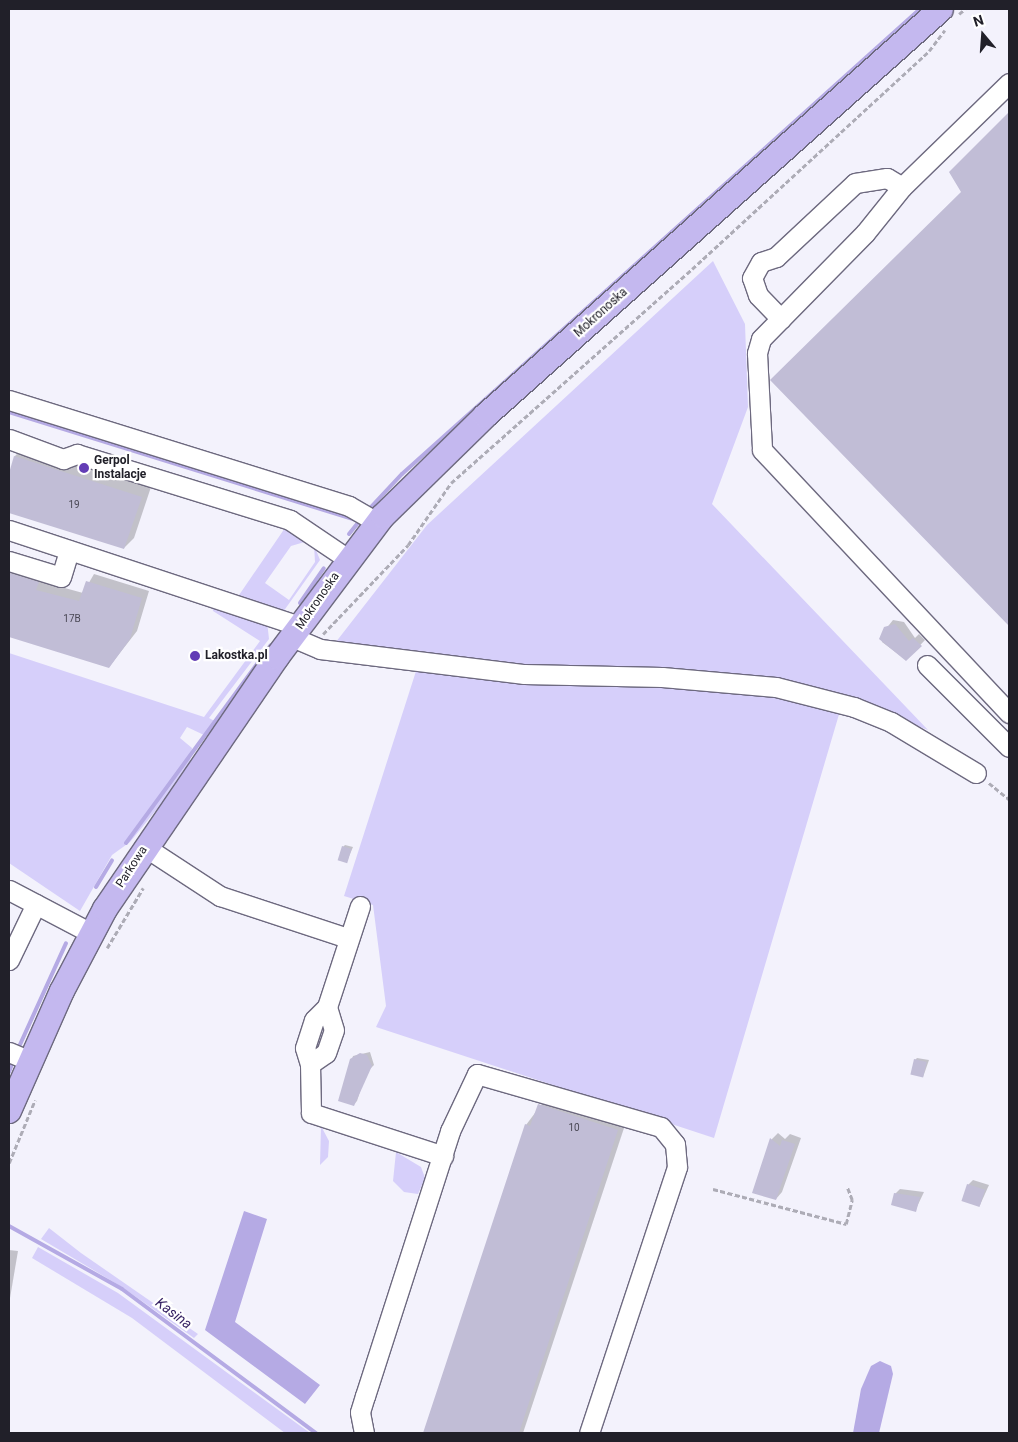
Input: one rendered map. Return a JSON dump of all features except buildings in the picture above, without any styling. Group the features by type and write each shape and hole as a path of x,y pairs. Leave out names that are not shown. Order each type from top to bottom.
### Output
{"main road":[{"name":"Mokronoska","path":"297,638 348,558 377,522 485,416 947,16"},
{"name":"Parkowa","path":"9,1111 30,1061 91,933 145,847 297,638"}],"lane":[{"path":"1009,83 902,187 865,233 758,345 762,450 1009,713"},
{"path":"781,319 758,295 752,278 761,262 776,257 855,183 887,178 902,187"},
{"path":"9,400 349,506 377,522"},
{"path":"9,439 63,459 76,454 290,520 348,558"},
{"path":"9,530 70,550 297,638 524,674 671,678 776,687 854,707 891,722 976,772"},
{"path":"9,561 61,577 70,550"},
{"path":"927,665 1009,747"},
{"path":"145,847 220,896 348,938"},
{"path":"9,890 91,933"},
{"path":"9,960 36,904"},
{"path":"360,906 327,1007 334,1030 326,1053 310,1064 311,1114 443,1156"},
{"path":"9,1052 30,1061"},
{"path":"364,1433 360,1412 365,1396 443,1156 477,1074 661,1127 670,1134 677,1167 589,1433"}],"path":[{"path":"297,638 336,624 408,545 451,483 918,60 947,16 959,9"},
{"path":"976,772 1009,798"},
{"path":"102,956 144,884"},
{"path":"9,1163 39,1091"},
{"path":"713,1189 846,1224 852,1200 847,1187"}],"shaded area":[{"path":"713,261 745,324 748,407 712,504 928,730 861,704 332,647 427,525"},
{"path":"287,525 308,541 291,546 265,583 289,600 315,562 314,545 320,560 283,612 237,598"},
{"path":"212,606 267,621 269,639 209,718 220,724 216,730 204,735 187,727 180,738 192,748 189,770 130,842 112,855 80,911 9,863 9,653 204,717 260,641 213,611"},
{"path":"417,668 757,689 840,711 714,1138 376,1027 386,1006 373,905 344,896"},
{"path":"321,1126 329,1141 328,1157 320,1165"},
{"path":"396,1152 421,1167 425,1178 418,1194 404,1192 393,1181"},
{"path":"244,1211 267,1219 235,1322 320,1385 305,1404 205,1330"},
{"path":"49,1228 81,1253 198,1334 194,1338 122,1287 41,1239"},
{"path":"38,1247 118,1293 310,1433 285,1433 132,1318 32,1258"},
{"path":"880,1361 891,1366 893,1374 879,1433 853,1433 861,1389 871,1366"}],"waterway":[{"path":"371,507 402,474 920,9"},
{"path":"9,412 360,521"},
{"path":"349,534 358,523"},
{"path":"300,603 324,568"},
{"path":"126,843 271,645"},
{"path":"96,887 112,860"},
{"path":"18,1049 66,943"},
{"path":"9,1072 12,1064"},
{"name":"Kasina","path":"9,1226 122,1289 316,1433"}],"place":[{"name":"Gerpol Instalacje","path":"84,468"},
{"name":"Lakostka.pl","path":"195,656"}]}
